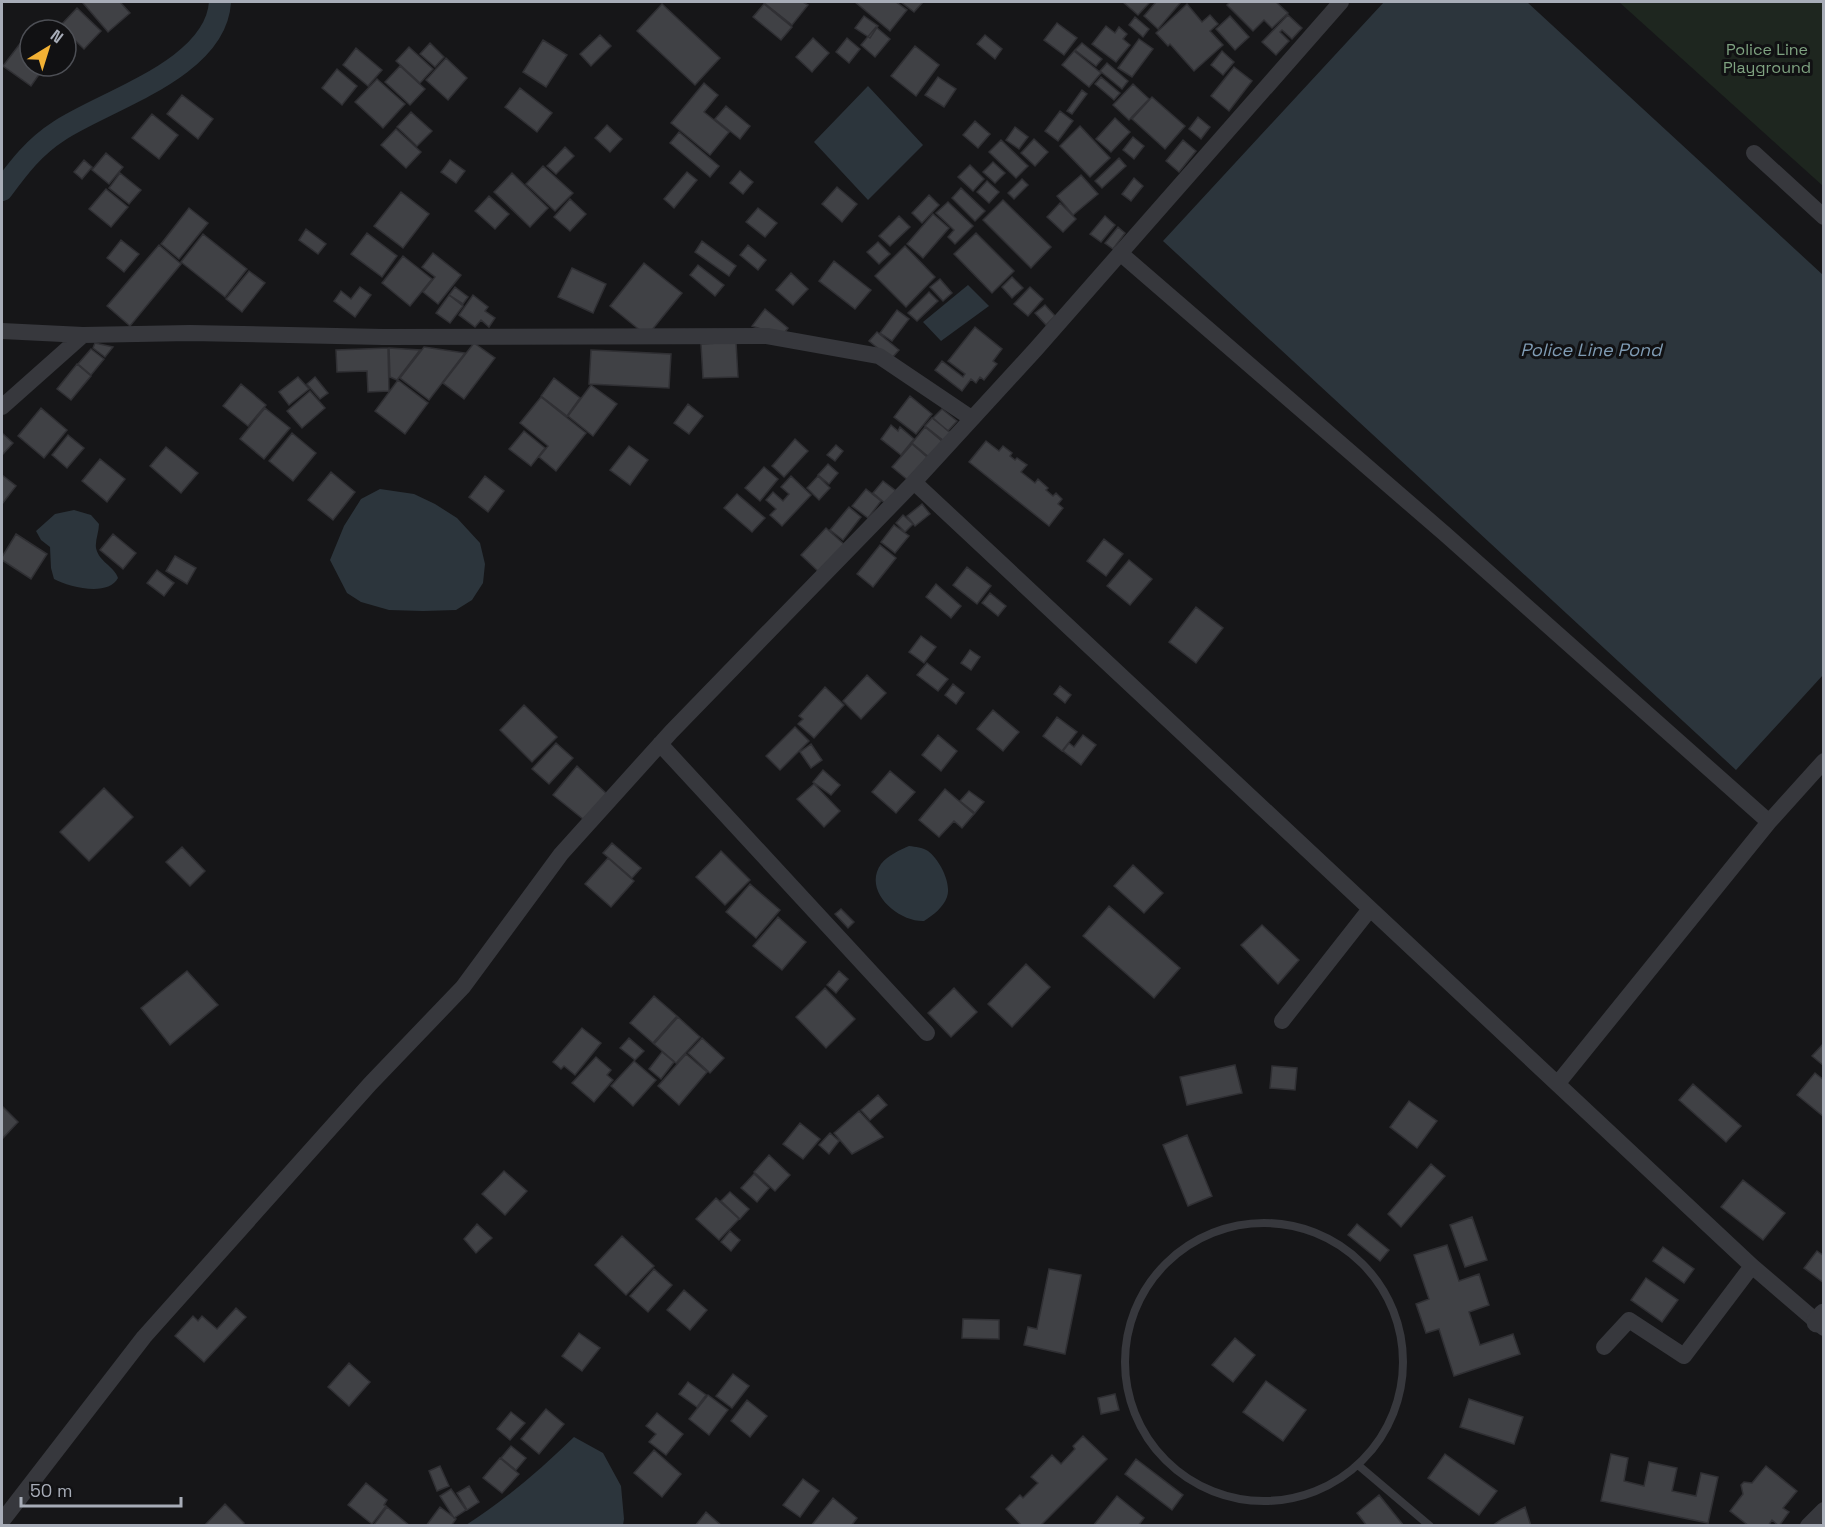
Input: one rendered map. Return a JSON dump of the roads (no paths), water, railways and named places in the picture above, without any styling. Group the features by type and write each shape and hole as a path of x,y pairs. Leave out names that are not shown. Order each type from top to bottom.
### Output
{"street":[{"path":"2,1521 144,1337 370,1084 463,987 561,854 660,744 914,482 1036,349 1341,2"},
{"path":"1754,153 1824,217"},
{"path":"1120,253 1445,534 1769,822"},
{"path":"2,331 83,335 190,333 382,337 767,336 879,356 971,418"},
{"path":"2,407 83,335"},
{"path":"914,482 1752,1266 1821,1321"},
{"path":"660,744 927,1033"},
{"path":"1558,1083 1769,822 1824,761"},
{"path":"1282,1021 1370,909"},
{"path":"1604,1347 1629,1320 1684,1356 1752,1266"},
{"path":"1808,1526 1824,1510"}],"lane":[{"path":"1248,1224 1270,1224 1312,1233 1332,1242 1366,1269 1385,1296 1398,1326 1402,1347 1402,1369 1400,1391 1394,1412 1373,1449 1358,1465 1321,1489 1301,1496 1258,1501 1226,1495 1195,1483 1161,1456 1137,1420 1125,1377 1125,1356 1127,1334 1133,1313 1142,1294 1170,1260 1187,1246 1216,1232 1248,1224"},
{"path":"1358,1465 1430,1526"}],"water":[{"name":"Police Line Pond","path":"1384,2 1527,2 1823,275 1823,675 1736,770 1163,241"},
{"path":"868,86 923,145 868,200 814,142"},
{"path":"968,285 989,306 941,341 923,322"},
{"path":"380,489 414,494 435,504 457,518 480,543 485,564 483,583 472,600 456,610 389,610 361,602 347,593 330,560 344,526 361,499"},
{"path":"74,510 91,515 99,524 96,548 118,578 113,584 88,589 54,579 50,547 41,540 36,531 55,514"},
{"path":"909,846 923,849 932,855 940,865 948,885 947,897 943,905 924,921 914,920 894,911 879,894 876,884 876,874 881,864 891,855"},
{"path":"574,1437 603,1453 621,1486 623,1525 466,1525 522,1484"}],"waterway":[{"path":"2,190 28,158 50,137 79,119 156,80 180,64 200,46 214,26 220,2"}],"park label":[{"name":"Police Line Playground","path":"1767,58"}]}
